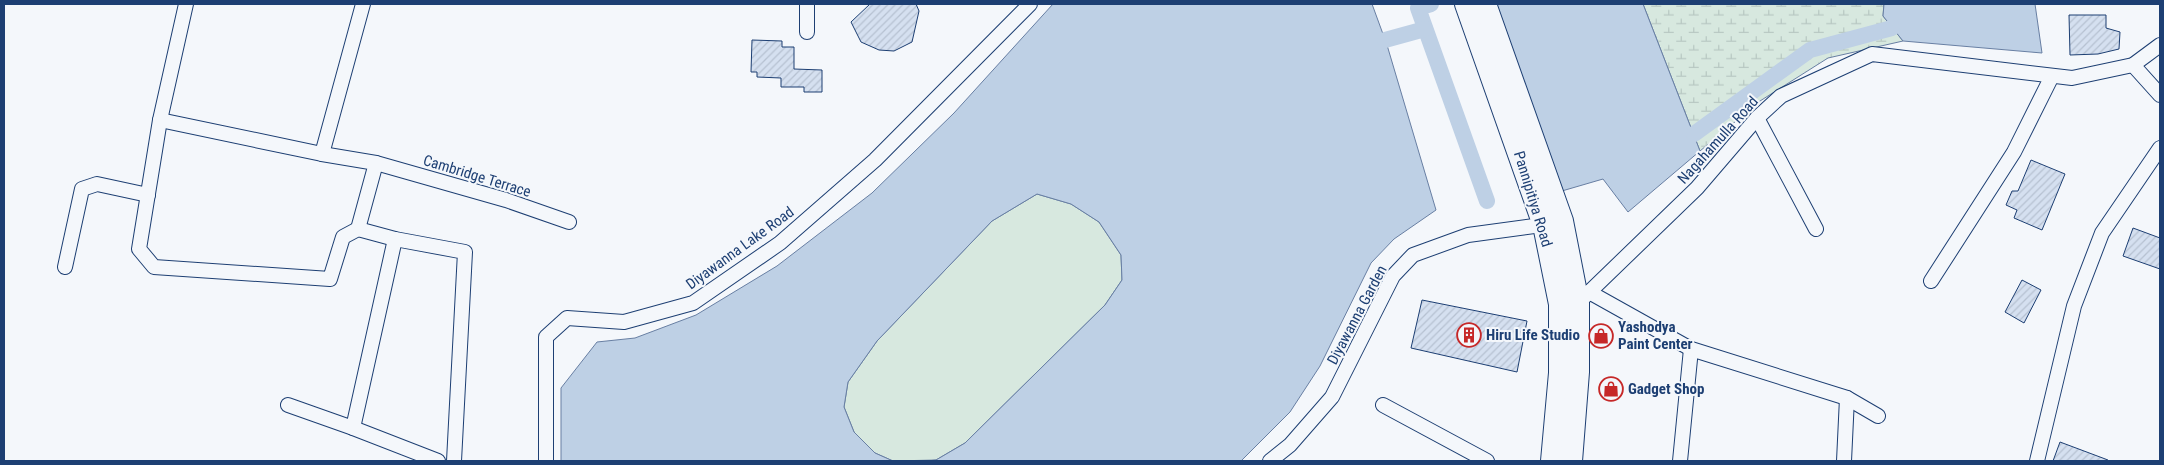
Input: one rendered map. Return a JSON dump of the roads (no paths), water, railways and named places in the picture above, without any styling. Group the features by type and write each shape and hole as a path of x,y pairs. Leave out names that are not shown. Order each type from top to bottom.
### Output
{"main road":[{"name":"Pannipitiya Road","path":"1466,4 1553,223"},
{"name":"Pannipitiya Road","path":"1485,4 1576,300 1578,372 1571,461"},
{"name":"Pannipitiya Road","path":"1552,461 1560,372 1576,300"}],"street":[{"path":"186,4 160,120 139,249 154,267 330,278 343,237 358,229 395,239 465,252 454,461"},
{"path":"322,154 362,4"},
{"path":"807,4 807,32"},
{"name":"Diyawanna Lake Road","path":"546,461 546,337 557,326 567,318 624,322 693,303 780,243 875,160 1030,4"},
{"name":"Nagahamulla Road","path":"1576,300 1697,188 1757,118 1781,96 1872,54 2072,78 2133,65 2160,45"},
{"path":"2133,65 2160,95"},
{"path":"1931,281 2014,152 2052,76"},
{"path":"1757,118 1816,229"},
{"name":"Cambridge Terrace","path":"160,120 322,154 376,163 506,200 569,222"},
{"path":"2037,461 2074,306 2102,233 2160,148"},
{"path":"358,229 376,163"},
{"path":"65,267 82,189 97,184 148,195"},
{"name":"Diyawanna Garden","path":"1270,461 1290,444 1332,398 1393,276 1413,255 1468,235 1553,223"},
{"path":"354,428 395,239"},
{"path":"1576,300 1690,349 1847,398 1878,416"},
{"path":"1680,461 1690,349"},
{"path":"1844,461 1847,398"},
{"path":"288,405 354,428 438,461"},
{"path":"1384,405 1486,461"}],"water":[{"path":"1053,4 1372,4 1387,45 1436,210 1394,239 1371,263 1320,366 1290,412 1241,461 927,461 936,460 965,443 1105,305 1122,280 1121,255 1099,222 1071,204 1037,194 992,221 877,341 848,382 844,407 854,432 875,453 893,461 561,461 561,388 597,342 635,338 696,315 777,266 872,193 954,113"},
{"path":"1490,4 1643,4 1700,151 1628,212 1603,179 1555,193"},
{"path":"1884,4 2035,4 2042,53 1903,41 1883,16"}],"waterway":[{"path":"1431,4 1418,8 1487,201"},
{"path":"1694,134 1810,50 1892,28"},
{"path":"1385,40 1425,29"}],"place":[{"name":"Hiru Life Studio","path":"1469,335"},
{"name":"Yashodya Paint Center","path":"1601,336"},
{"name":"Gadget Shop","path":"1611,389"}]}
